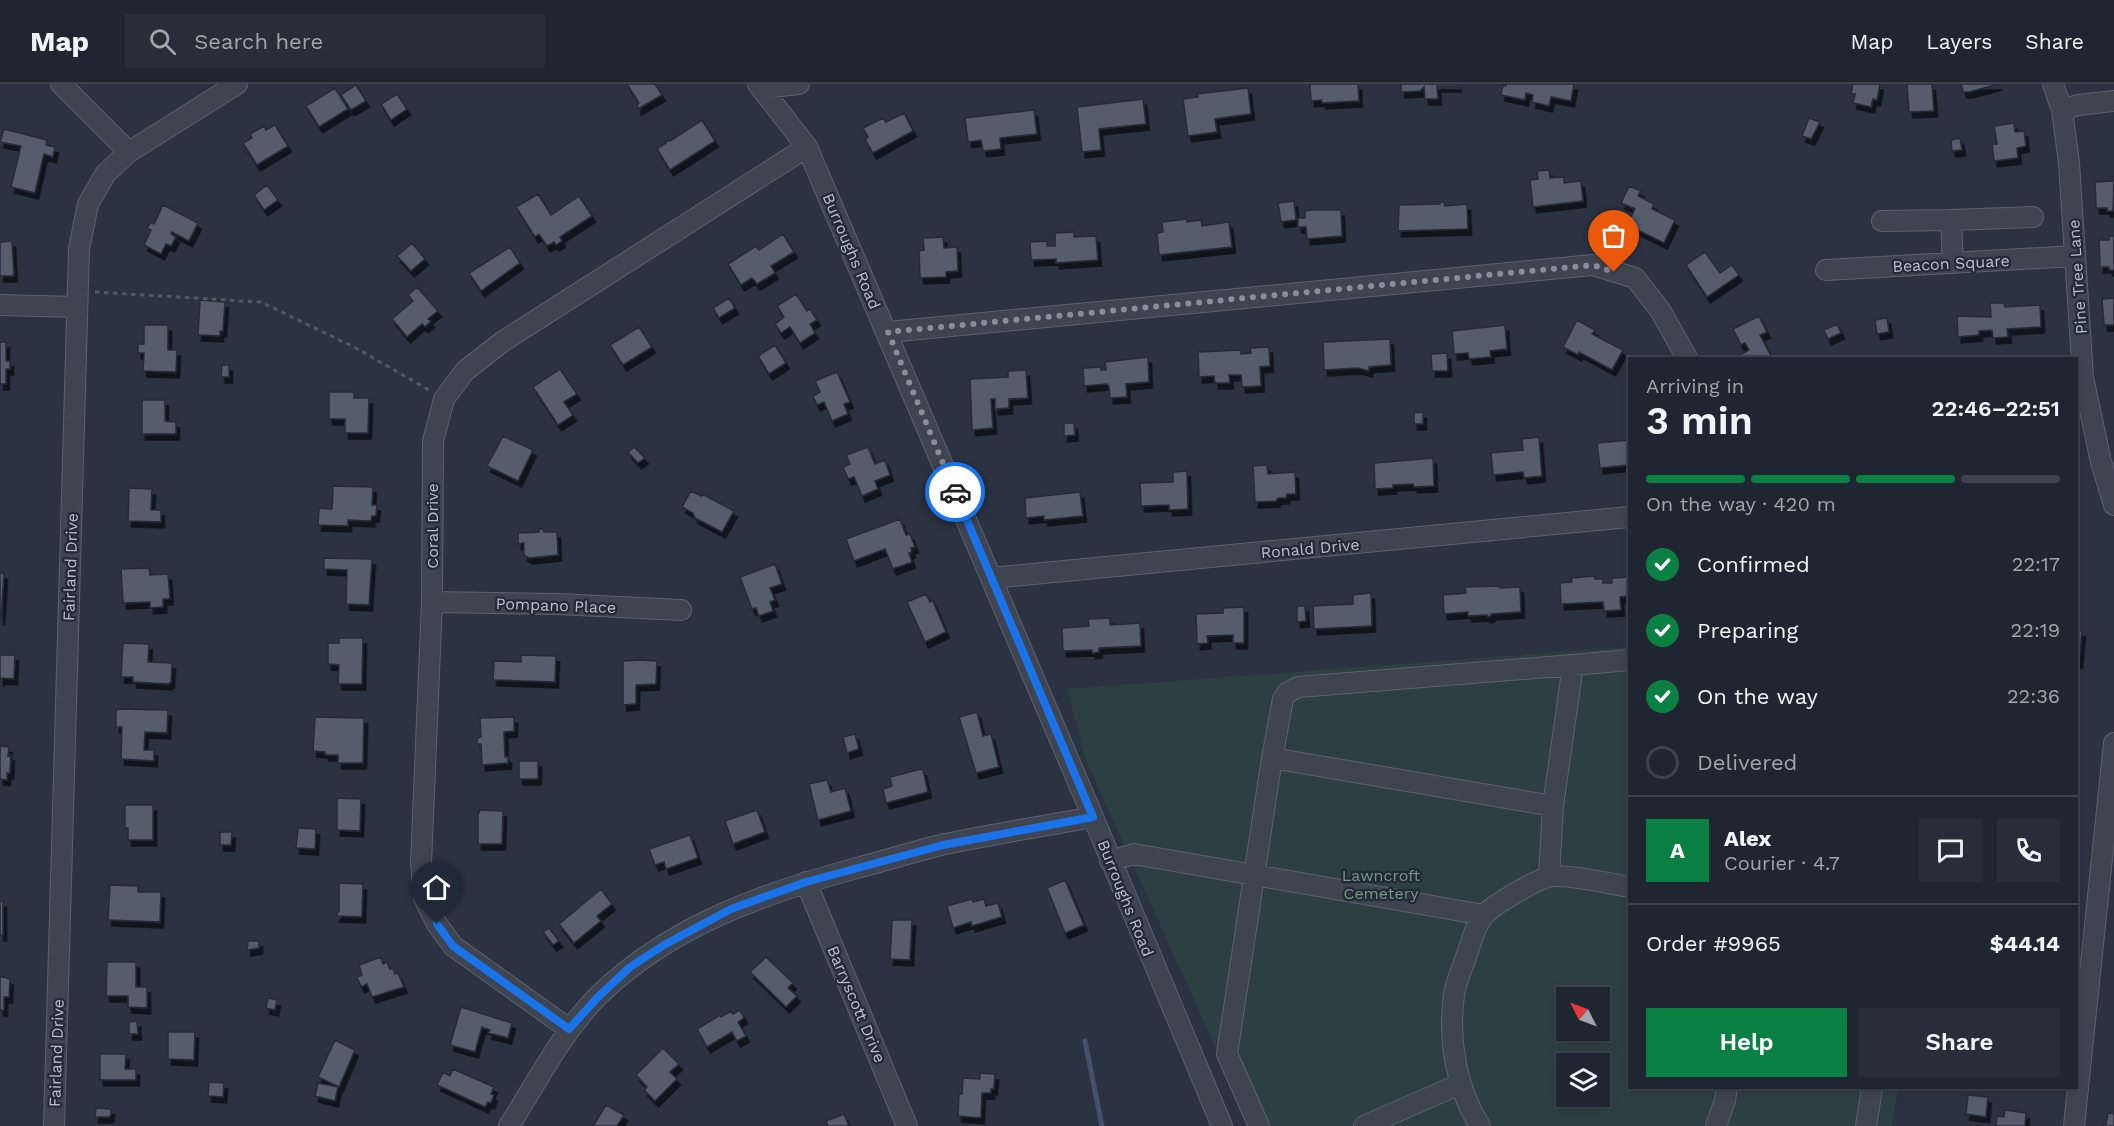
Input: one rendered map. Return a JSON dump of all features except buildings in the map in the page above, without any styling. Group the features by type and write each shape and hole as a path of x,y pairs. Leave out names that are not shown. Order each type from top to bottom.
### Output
{"street":[{"path":"61,84 129,152"},
{"name":"Fairland Drive","path":"54,1126 79,249 88,204 106,173 129,152 237,84"},
{"path":"761,86 799,84"},
{"name":"Pine Tree Lane","path":"2053,84 2062,110 2069,163 2083,377 2100,462 2114,505"},
{"name":"Burroughs Road","path":"761,86 807,147 888,332 1222,1126"},
{"path":"2062,110 2078,105 2114,101"},
{"name":"Coral Drive","path":"569,1029 453,946 437,924 424,898 421,863 432,602 433,441 444,399 465,371 502,342 807,147"},
{"path":"1882,221 2033,217"},
{"path":"1951,219 1953,263"},
{"name":"Beacon Square","path":"1826,270 2075,256"},
{"path":"888,332 1593,265 1635,278 1660,310 1686,357"},
{"path":"0,305 77,307"},
{"name":"Ronald Drive","path":"991,578 1628,517"},
{"name":"Pompano Place","path":"432,602 558,604 681,610"},
{"path":"1259,1126 1227,1054 1272,758 1283,699 1287,693 1298,687 1628,660"},
{"path":"1549,876 1553,806 1573,665"},
{"path":"2078,1088 2114,743"},
{"path":"1272,758 1553,806"},
{"path":"509,1126 569,1029 598,997 630,967 664,945 731,909 806,882 943,845 1093,817"},
{"path":"1110,861 1134,854 1484,915"},
{"path":"1480,1126 1460,1084 1452,1036 1454,993 1476,929 1484,915 1549,876 1586,879 1628,887"},
{"name":"Barryscott Drive","path":"806,882 907,1126"},
{"path":"1364,1126 1460,1084"},
{"path":"1716,1126 1727,1089"},
{"path":"1866,1126 1872,1089"},
{"path":"2074,1126 2078,1089"}],"path":[{"path":"77,307 96,291 261,302 354,347 444,399"}],"green space":[{"name":"Lawncroft Cemetery","path":"1628,647 1628,1089 1898,1089 1892,1126 1251,1126 1086,760 1067,689"}],"waterway":[{"path":"1085,1041 1102,1126"}],"way so far":[{"path":"955,492 888,332 1593,265 1614,272"}],"route":[{"path":"437,924 453,946 569,1029 630,967 664,945 731,909 806,882 943,845 1093,817 955,492"}]}
